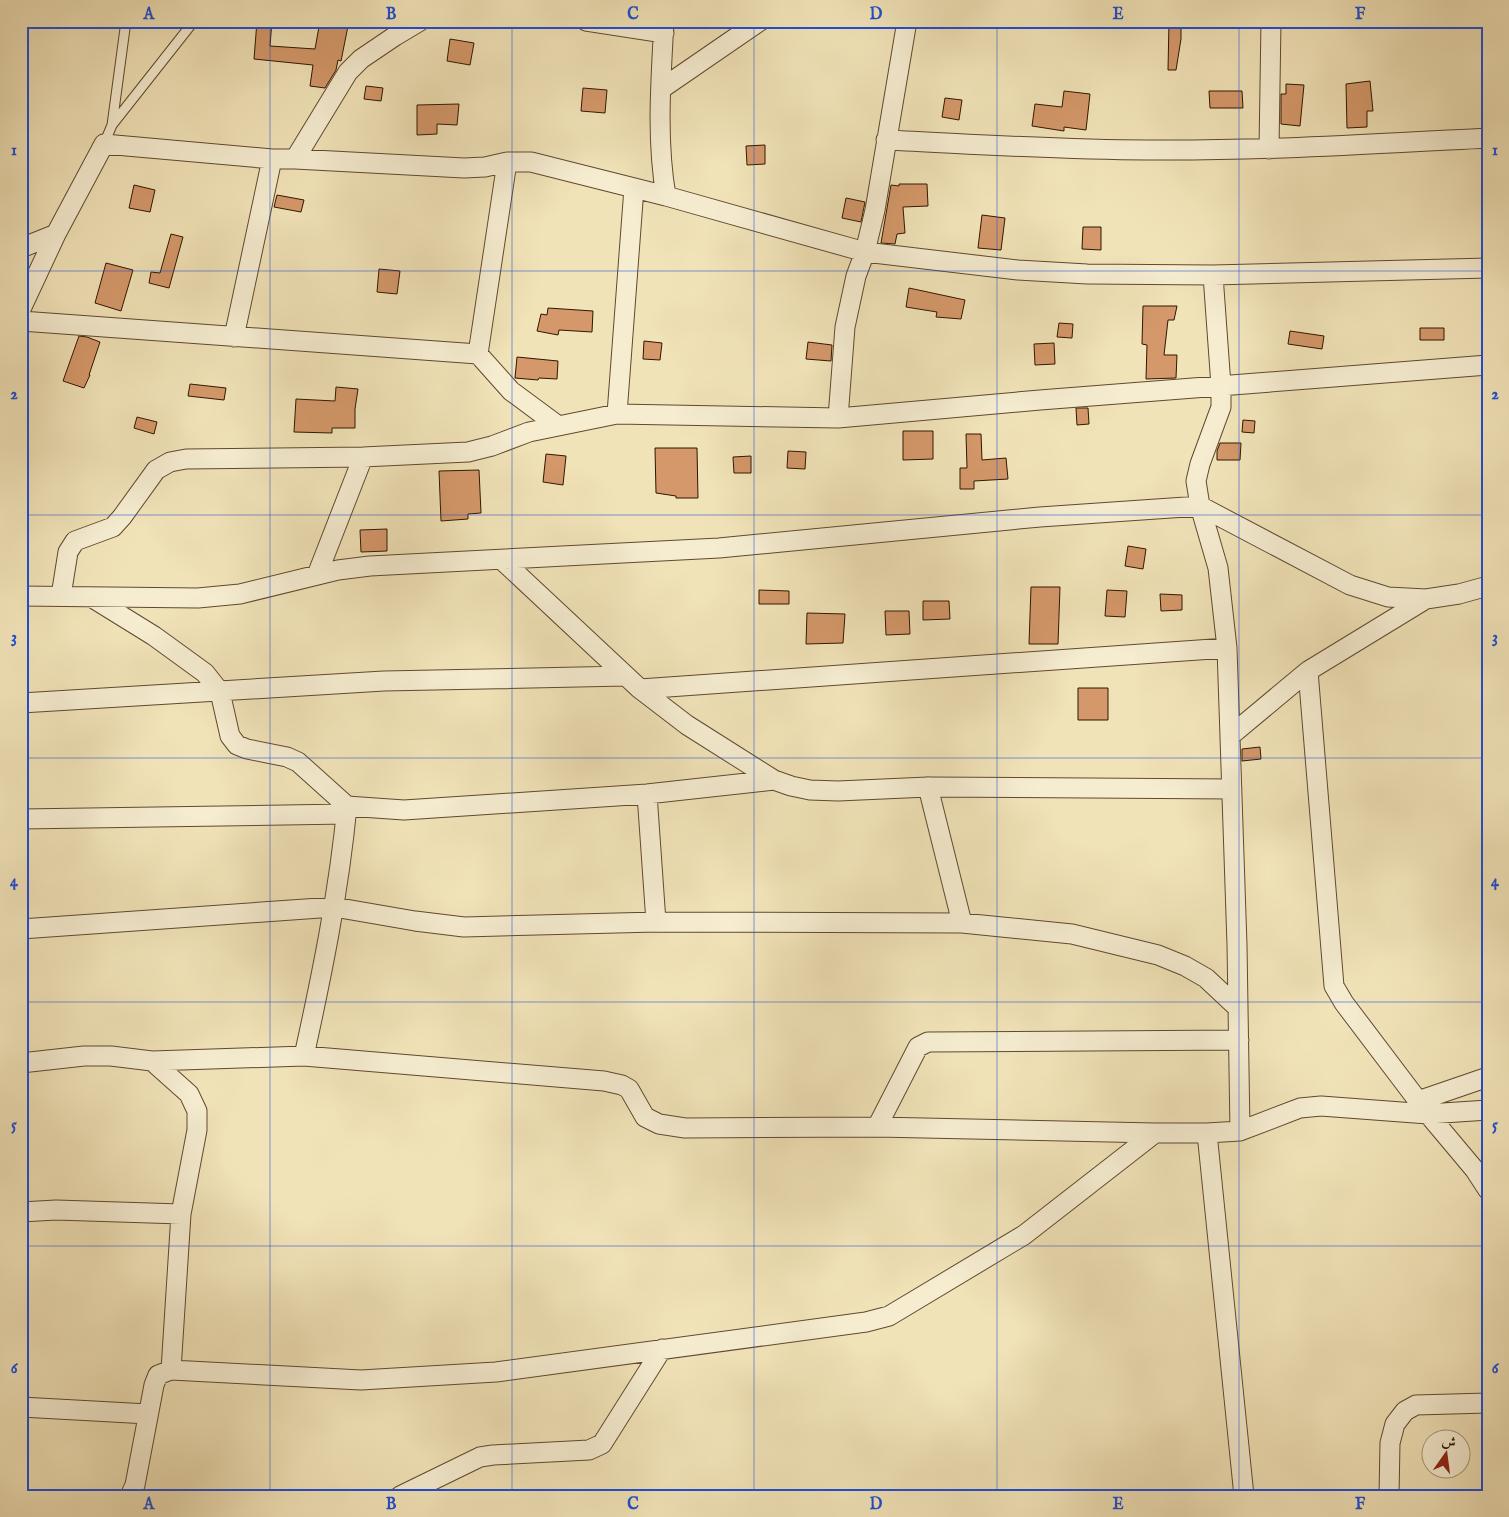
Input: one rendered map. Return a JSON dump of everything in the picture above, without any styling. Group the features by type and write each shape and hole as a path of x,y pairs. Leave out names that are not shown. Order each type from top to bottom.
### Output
{"street":[{"path":"295,159 348,72 361,59 420,21"},
{"path":"586,21 664,27 660,160 666,196"},
{"path":"661,89 760,21"},
{"path":"838,418 845,327 856,276 865,252 874,210 907,21"},
{"path":"1269,149 1271,21"},
{"path":"886,140 998,146 1145,150 1269,149 1488,138"},
{"path":"21,309 56,234 104,144 272,159 464,168 485,167 507,162 531,162 666,196 865,252 1051,272 1213,275 1488,268"},
{"path":"234,337 272,159"},
{"path":"478,354 507,162"},
{"path":"618,414 634,188"},
{"path":"21,248 56,234"},
{"path":"1213,275 1222,386 1220,406 1196,481 1200,506 1218,568 1226,648 1232,789 1240,1131"},
{"path":"21,321 478,354 510,391 557,425"},
{"path":"61,596 68,552 74,541 113,527 122,518 156,470 170,462 186,459 363,457 468,452 557,425 618,414 838,418 1488,365"},
{"path":"317,575 363,457"},
{"path":"21,596 198,598 240,594 338,570 370,566 719,548 1040,517 1200,506 1350,585 1388,597 1426,599 1459,594 1488,586"},
{"path":"502,560 640,689 688,725 774,780 810,790 928,787 1232,789"},
{"path":"91,597 154,636 205,672 220,692 230,736 237,745 247,749 287,757 298,762 346,811"},
{"path":"1230,736 1308,671 1426,599"},
{"path":"640,689 1226,648"},
{"path":"1308,671 1334,986 1344,1003 1423,1108 1475,1170 1488,1190"},
{"path":"21,703 384,681 626,676"},
{"path":"21,819 404,810 647,794 774,780"},
{"path":"928,787 962,924"},
{"path":"647,794 656,922"},
{"path":"304,1056 334,907 346,811"},
{"path":"21,929 334,907 415,921 464,927 656,922 962,924 1072,934 1158,955 1186,966 1206,978 1238,1008"},
{"path":"877,1127 918,1047 928,1042 1239,1040"},
{"path":"21,1063 84,1056 111,1056 152,1061 304,1056 604,1081 622,1085 629,1089 645,1117 659,1124 684,1128 877,1127 1208,1133 1240,1131 1300,1108 1321,1106 1488,1110"},
{"path":"152,1061 189,1094 197,1111 197,1130 181,1214 172,1370"},
{"path":"1423,1108 1488,1077"},
{"path":"130,1496 154,1385 158,1375 172,1370 361,1380 496,1372 866,1322 889,1316 1024,1236 1154,1133"},
{"path":"1208,1133 1244,1496"},
{"path":"21,1212 56,1210 181,1214"},
{"path":"400,1496 480,1457 589,1450 602,1444 662,1349"},
{"path":"1389,1496 1390,1443 1395,1424 1405,1411 1416,1405 1488,1403"},
{"path":"21,1407 148,1414"}],"lane":[{"path":"104,144 112,125 126,21"},
{"path":"112,125 194,21"}],"building":[{"path":"257,21 272,21 270,46 315,49 320,21 349,21 341,61 338,60 336,70 325,88 310,86 313,65 254,59"},
{"path":"1169,21 1181,21 1181,39 1176,70 1168,70"},
{"path":"450,39 474,43 470,65 447,61"},
{"path":"1370,81 1373,111 1367,111 1367,127 1347,128 1346,84"},
{"path":"1286,84 1304,85 1300,126 1281,124 1281,94 1286,94"},
{"path":"366,86 383,88 381,101 364,99"},
{"path":"583,88 607,90 605,113 581,111"},
{"path":"1064,91 1090,94 1086,130 1064,127 1064,131 1032,126 1035,104 1062,107"},
{"path":"1209,91 1242,91 1243,108 1210,108"},
{"path":"945,98 962,100 959,120 942,117"},
{"path":"459,104 457,125 437,124 437,134 417,135 417,105"},
{"path":"765,145 765,164 747,165 746,146"},
{"path":"899,184 927,184 928,206 903,207 905,233 897,234 895,244 881,243 891,185 899,186"},
{"path":"134,185 155,190 150,212 129,208"},
{"path":"277,195 304,200 301,212 274,207"},
{"path":"846,198 865,202 861,222 842,218"},
{"path":"982,215 1005,218 1001,250 978,248"},
{"path":"1083,227 1101,227 1101,250 1082,249"},
{"path":"171,234 183,237 169,288 149,283 151,272 160,273"},
{"path":"106,263 133,270 121,311 95,303"},
{"path":"379,269 400,271 397,294 377,292"},
{"path":"909,288 965,300 961,319 936,317 937,312 906,307"},
{"path":"1143,306 1177,306 1174,320 1168,320 1164,355 1177,355 1176,378 1146,379 1147,345 1142,344"},
{"path":"548,308 593,311 592,332 559,330 558,335 537,331 541,314 547,315"},
{"path":"1059,323 1073,324 1072,338 1057,337"},
{"path":"1420,328 1444,328 1444,340 1420,340"},
{"path":"1290,331 1324,336 1322,349 1288,344"},
{"path":"79,336 100,342 84,388 63,381"},
{"path":"644,341 662,343 660,360 643,359"},
{"path":"808,342 832,345 831,361 806,359"},
{"path":"1054,343 1055,364 1035,365 1034,344"},
{"path":"517,357 558,361 557,379 515,378"},
{"path":"190,384 226,388 224,400 188,396"},
{"path":"336,387 358,389 355,428 332,428 332,433 294,432 296,399 335,401"},
{"path":"1076,408 1088,408 1089,424 1077,425"},
{"path":"137,417 157,422 154,434 134,428"},
{"path":"1243,420 1255,421 1254,433 1242,432"},
{"path":"903,431 933,431 933,459 903,460"},
{"path":"966,434 981,434 982,460 1006,458 1008,479 974,481 974,489 960,489 960,468 967,468"},
{"path":"1220,443 1241,443 1240,460 1217,460 1217,451"},
{"path":"655,448 697,448 698,498 676,498 676,496 656,493"},
{"path":"788,451 806,452 805,469 787,468"},
{"path":"546,454 566,456 563,485 543,482"},
{"path":"751,456 751,473 734,473 733,457"},
{"path":"479,470 481,513 468,514 468,519 441,521 439,471"},
{"path":"387,529 387,551 361,552 360,530"},
{"path":"1128,546 1146,549 1143,569 1125,566"},
{"path":"1031,587 1060,587 1058,644 1029,644"},
{"path":"759,590 789,591 789,604 759,604"},
{"path":"1107,590 1127,591 1125,617 1105,616"},
{"path":"1160,594 1182,595 1182,610 1161,611"},
{"path":"923,601 949,601 950,619 923,620"},
{"path":"885,611 909,611 910,634 886,635"},
{"path":"807,613 845,614 843,643 806,644"},
{"path":"1078,688 1108,688 1108,720 1078,720"},
{"path":"1260,747 1261,759 1242,761 1242,749"}]}
